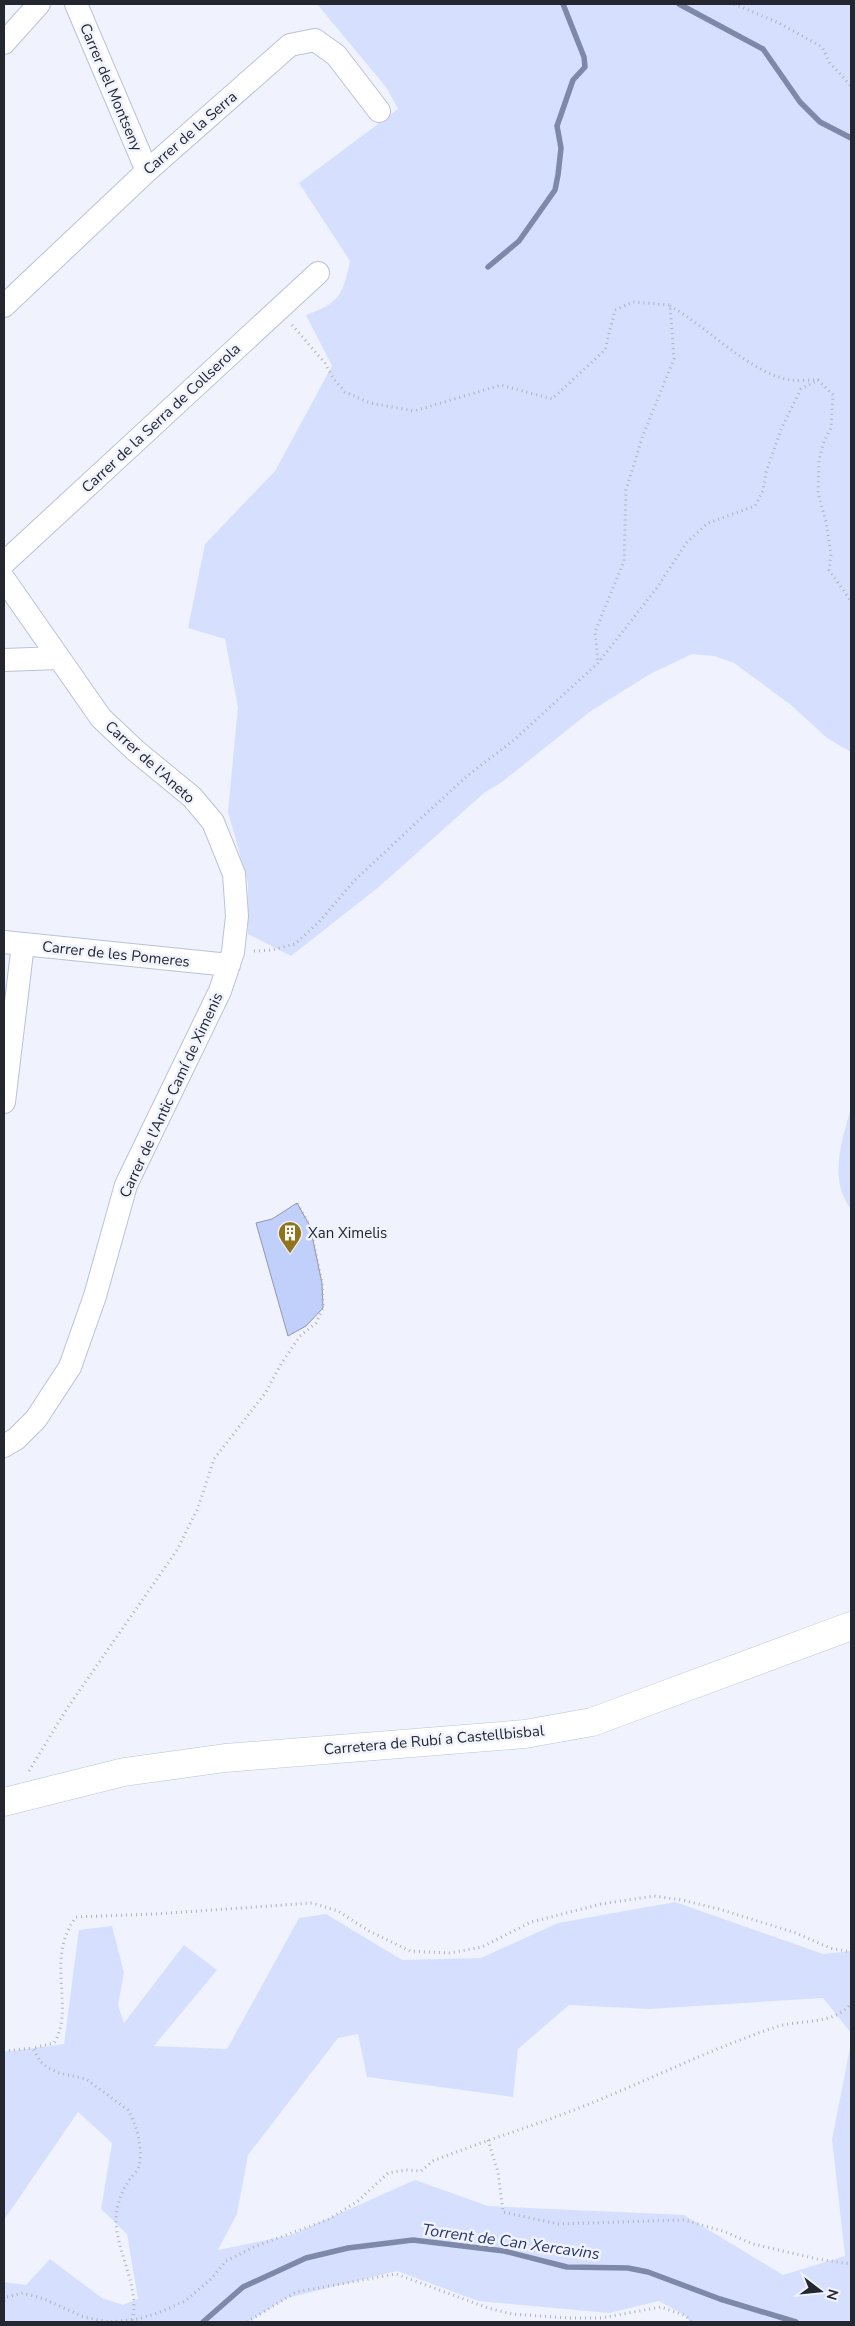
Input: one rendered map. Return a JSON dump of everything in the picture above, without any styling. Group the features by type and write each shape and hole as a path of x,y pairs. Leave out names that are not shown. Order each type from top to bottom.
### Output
{"street":[{"path":"4,43 39,4"},
{"name":"Carrer del Montseny","path":"76,4 146,171"},
{"name":"Carrer de la Serra","path":"4,306 146,171 290,45 315,40 336,55 378,111"},
{"name":"Carrer de la Serra de Collserola","path":"4,564 318,273"},
{"name":"Carrer de l'Aneto","path":"4,579 101,718 136,751 192,797 212,822 234,874 237,916 231,959"},
{"path":"4,660 59,658"},
{"path":"4,1102 13,943"},
{"name":"Carrer de les Pomeres","path":"13,943 231,959"},
{"name":"Carrer de l'Antic Camí de Ximenis","path":"4,1446 16,1439 20,1427 70,1367 95,1296 126,1185 220,991 231,959"},
{"name":"Carretera de Rubí a Castellbisbal","path":"9,1801 124,1772 225,1758 525,1734 592,1722 851,1626"}],"path":[{"path":"734,4 777,22 822,47 830,63 851,86"},
{"path":"284,303 292,327 325,363 333,378 345,392 370,403 414,411 502,384 552,399 605,350 615,310 632,302 670,305 705,328 742,358 773,375 791,380 818,380 833,395 831,428 824,442 819,460 818,493 826,522 831,554 829,570 851,601"},
{"path":"598,663 595,632 624,561 626,490 643,436 674,359 670,305"},
{"path":"231,959 295,944 319,922 354,881 418,821 467,776 514,740 598,663 656,589 687,542 708,523 755,506 763,491 766,472 782,427 801,389 818,380"},
{"path":"9,1801 66,1710 177,1550 198,1508 214,1459 266,1392 280,1364 300,1336 316,1323 323,1308 322,1283 310,1226 297,1203"},
{"path":"4,2051 33,2048 54,2043 61,2032 60,1977 63,1941 68,1928 76,1916 164,1914 312,1903 338,1911 369,1931 410,1951 450,1953 482,1946 531,1922 601,1904 654,1896 682,1900 719,1910 796,1933 830,1948 851,1952"},
{"path":"4,2301 7,2297 23,2294 44,2299 84,2317 110,2322 132,2320 158,2313 185,2301 211,2279 226,2261 254,2247 330,2219 358,2200 388,2173 406,2170 421,2171 433,2161 581,2107 666,2072 719,2046 776,2027 829,2019 845,2011 851,2004"},
{"path":"33,2048 40,2061 48,2068 59,2074 86,2078 128,2110 132,2116 139,2138 139,2167 122,2192 116,2219 134,2306 132,2320"},
{"path":"488,2140 498,2172 503,2212 558,2224 684,2220 723,2231 753,2244 817,2259 851,2264"},
{"path":"247,2322 296,2292 396,2274 488,2308 512,2314 601,2318 661,2307 686,2316 691,2322"}],"shaded area":[{"path":"317,4 851,4 851,752 827,738 791,705 734,663 714,656 692,654 650,674 591,711 502,782 484,793 380,886 291,956 248,934 248,883 228,812 238,707 225,639 188,628 205,544 275,471 332,366 306,315 326,306 338,296 345,282 350,261 299,183 398,109 386,87"},
{"path":"851,1108 851,1209 844,1198 840,1185 839,1160"},
{"path":"675,1902 823,1954 851,1951 851,2033 823,1998 649,2009 569,2005 518,2049 513,2097 367,2077 358,2034 338,2038 248,2155 237,2214 218,2250 291,2235 415,2180 488,2206 684,2215 783,2275 845,2256 832,2139 851,2043 851,2322 690,2322 686,2316 659,2301 609,2313 478,2301 397,2271 287,2298 248,2322 4,2322 4,2282 26,2285 50,2259 102,2298 123,2305 138,2299 127,2234 101,2209 112,2143 78,2112 4,2220 4,2052 64,2044 79,1930 112,1926 124,1973 118,2005 124,2023 184,1945 217,1970 154,2046 227,2049 299,1918 326,1914 402,1960 481,1958 558,1923"}],"building":[{"name":"Xan Ximelis","path":"297,1203 310,1226 322,1283 323,1308 306,1326 288,1336 256,1223 272,1219"}],"waterway":[{"path":"488,267 519,241 555,190 561,148 557,126 573,80 585,67 584,57 563,4"},
{"path":"679,4 763,49 800,102 820,122 851,138"},
{"name":"Torrent de Can Xercavins","path":"203,2322 243,2287 306,2258 348,2248 413,2240 504,2251 567,2267 628,2268 648,2272 720,2299 796,2322"}],"place":[{"name":"Xan Ximelis","path":"290,1254"}]}
